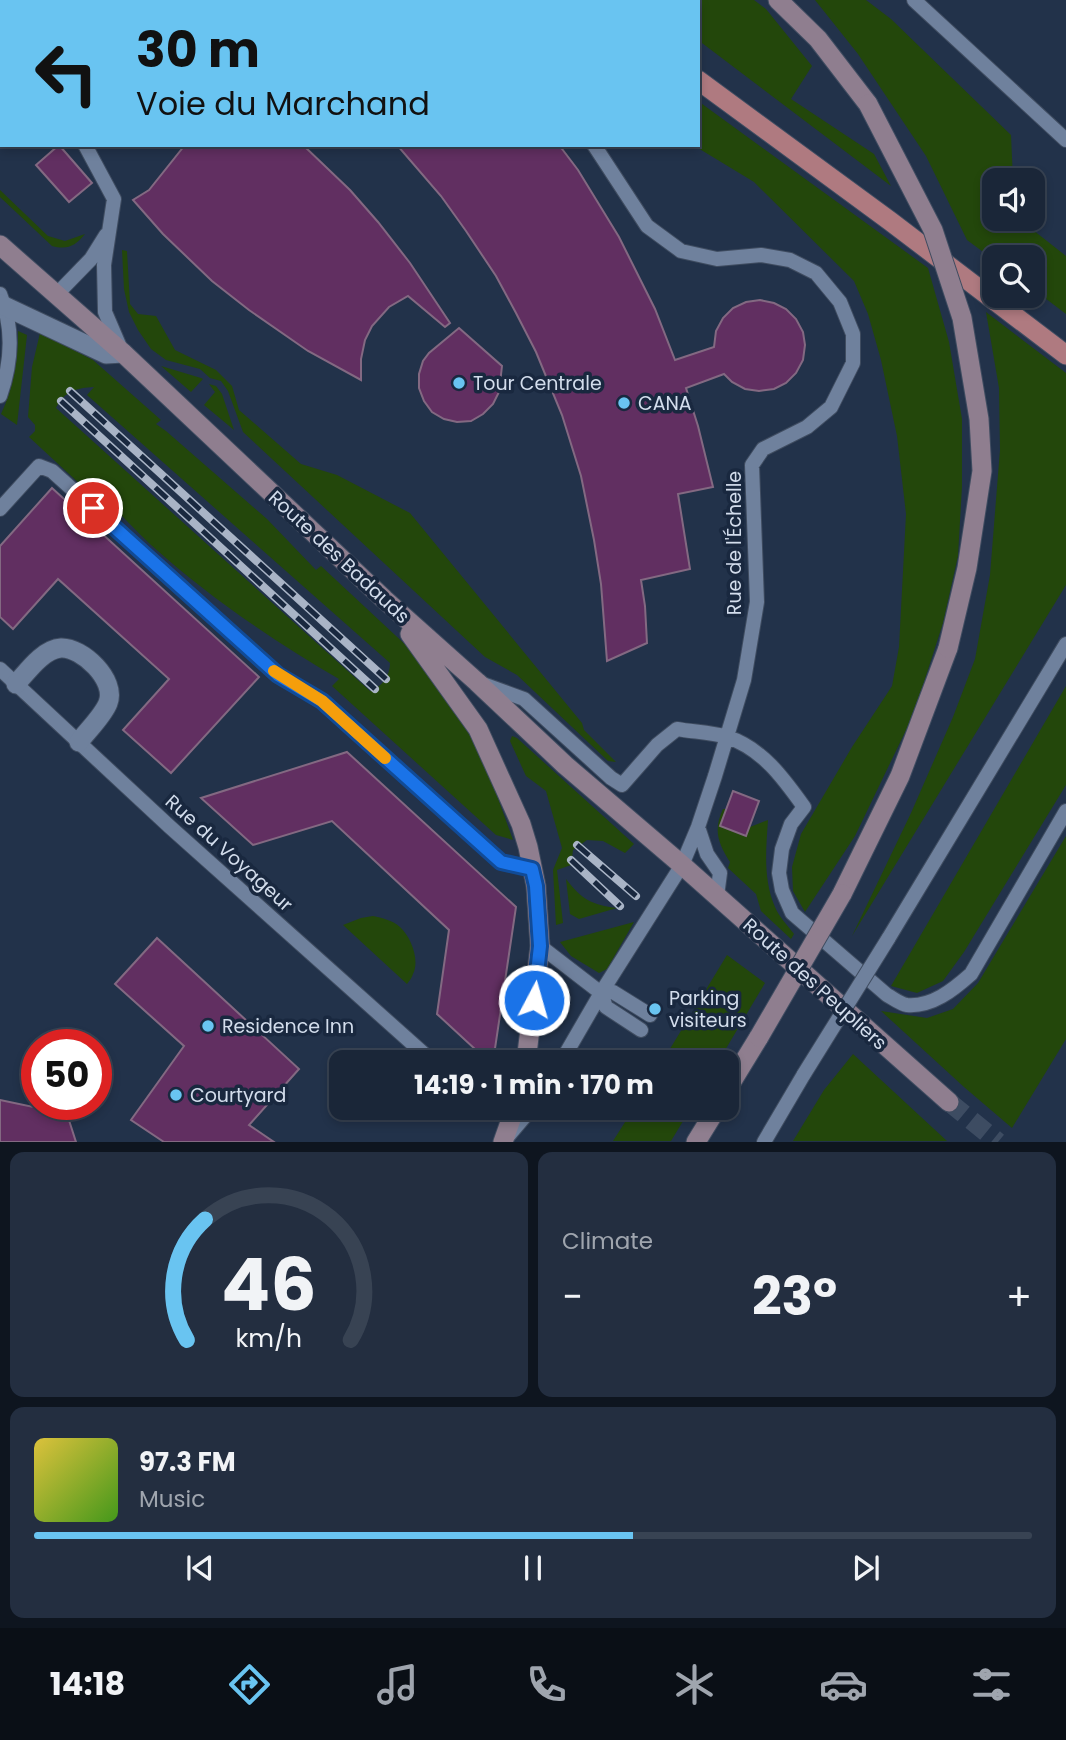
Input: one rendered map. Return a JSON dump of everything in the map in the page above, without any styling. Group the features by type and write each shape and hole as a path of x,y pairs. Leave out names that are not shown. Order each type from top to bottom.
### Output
{"main road":[{"path":"739,1070 842,894 900,776 948,648 967,568 982,471 979,419 962,318 933,230 868,104 818,39 778,0"},
{"path":"700,81 1066,355"},
{"name":"Route des Badauds","path":"0,245 123,353 565,765 682,865"},
{"path":"384,599 478,729 521,824 536,886 540,946 527,1050"},
{"name":"Route des Peupliers","path":"682,865 949,1102"},
{"path":"503,1141 512,1120"},
{"path":"696,1142 709,1120"}],"street":[{"path":"2,301 42,325 106,355 123,353"},
{"path":"16,684 48,652 61,648 76,651 101,671 109,685 109,702 79,741"}],"lane":[{"path":"914,0 1066,140"},
{"path":"86,147 114,199 104,265 105,312 123,353"},
{"name":"Rue de l'Échelle","path":"568,1050 682,865 698,827 727,737 744,680 757,601 752,465 763,449 807,427 831,407 853,363 853,334 840,302 816,273 790,260 761,255 718,259 681,251 647,226 595,147"},
{"path":"56,295 91,259 109,230"},
{"path":"0,396 11,340 2,301"},
{"path":"0,509 39,466 52,471 278,675 322,701 501,862 532,869"},
{"path":"764,1142 1066,644"},
{"name":"Rue du Voyageur","path":"0,670 180,836 420,1050"},
{"path":"477,682 523,699 622,785 657,745 677,729 727,737 763,757 804,807 791,824 780,861 782,890 792,913 887,995 905,1005 926,1003 951,992 971,974 1066,811"},
{"path":"698,827 706,854 720,873 717,896"},
{"path":"540,946 601,993 606,1007 641,1030"},
{"path":"601,993 613,992 650,1015"}],"green space":[{"path":"700,0 754,0 766,9 812,66 791,99 874,154 891,186 700,42"},
{"path":"815,0 866,0 891,19 1011,135 1012,168 982,168 982,231 1034,231 1066,256 1066,314 1045,298 1045,245 982,245 982,251 967,240 926,156 858,54"},
{"path":"700,102 928,268 949,342 962,419 958,556 943,623 907,728 855,836 805,912 793,891 792,867 801,834 852,747 892,686 899,647 906,514 897,436 881,360 868,314 854,281 754,182 696,147 700,147"},
{"path":"0,190 48,236 65,241 85,234 71,246 52,246 0,197"},
{"path":"122,250 127,251 130,304 138,314 156,316 175,350 216,370 232,386 239,410 301,464 337,475 410,513 582,723 584,730 616,762 608,761 517,675 485,657 243,432 228,391 221,381 210,378 200,369 166,360 151,349 129,312 124,289"},
{"path":"986,312 1066,373 1066,585 852,936 911,813 975,659 990,575 1000,450 999,388"},
{"path":"18,331 27,335 17,425 1,414 14,373"},
{"path":"40,333 93,360 161,420 156,424 267,519 316,570 321,566 410,649 435,679 472,739 490,776 513,840 496,835 332,686 339,679 218,600 151,545 87,479 82,486 29,437 35,431 35,425 28,417 32,367","holes":["94,387 87,395 390,663 389,672 382,684 370,691 56,408 72,391"]},
{"path":"161,366 201,378 203,379 191,392"},
{"path":"209,384 216,386 222,394 234,430 204,405 215,392"},
{"path":"1066,686 1066,785 964,952 943,981 917,993 891,986"},
{"path":"512,736 634,844 625,853 603,841 587,840 573,850 571,865 557,870 563,923 556,925 553,870 562,848 546,791 526,776 510,741"},
{"path":"723,809 727,809 721,826 746,836 750,827 768,820 766,864 769,886 777,911 794,934 791,939 761,911 756,894 728,868 730,862 722,849 718,830"},
{"path":"1066,836 1066,1039 1012,1128 881,1011 927,1018 953,1009 978,983"},
{"path":"566,879 588,900 617,908 579,919 570,914"},
{"path":"373,916 397,925 411,943 415,968 407,984 343,925"},
{"path":"634,922 607,969 599,973 571,956 560,942"},
{"path":"727,955 765,983 725,1050 669,1050"},
{"path":"853,1054 947,1141 793,1141 824,1090"},
{"path":"626,1120 684,1120 671,1141 613,1141"}],"building":[{"path":"57,147 61,147 92,183 69,202 36,165"},
{"path":"183,147 305,147 350,190 378,222 410,263 450,323 445,327 408,296 389,307 372,326 365,340 361,380 308,351 212,281 163,234 133,200 149,190"},
{"name":"CANA","path":"399,147 561,147 578,170 619,237 655,309 675,360 714,347 716,331 723,318 733,308 746,302 760,300 786,309 803,332 803,360 786,383 774,389 745,389 724,374 686,388 713,487 678,494 690,569 641,580 647,643 607,661 601,584 594,540 581,476 562,415 536,352 496,276 441,196"},
{"name":"Tour Centrale","path":"459,328 502,366 499,392 493,404 471,421 457,422 432,412 419,388 419,374 429,353"},
{"path":"52,488 259,677 171,773 123,730 169,679 58,579 13,629 0,617 0,546"},
{"path":"347,752 516,907 495,1050 476,1050 437,1014 449,930 332,821 253,845 201,798"},
{"path":"733,791 759,801 746,836 720,826"},
{"name":"Residence Inn","path":"157,938 299,1069 249,1125 274,1142 164,1142 131,1120 184,1046 115,984"},
{"path":"0,1100 21,1104 21,1120 69,1120 76,1142 0,1142"}],"tunnel":[{"path":"949,1102 998,1142"}],"railway":[{"path":"70,391 386,679"},
{"path":"61,401 375,689"},
{"path":"577,845 636,896"},
{"path":"571,860 620,906"}],"slow traffic":[{"path":"274,671 322,701 385,758"}],"place":[{"name":"Tour Centrale","path":"459,383"},
{"name":"CANA","path":"624,403"},
{"name":"Parking visiteurs","path":"655,1009"},
{"name":"Residence Inn","path":"208,1026"},
{"name":"Courtyard","path":"176,1095"}],"route":[{"path":"93,508 278,675 322,701 501,862 532,869 536,886 540,946 534,1000"}]}
